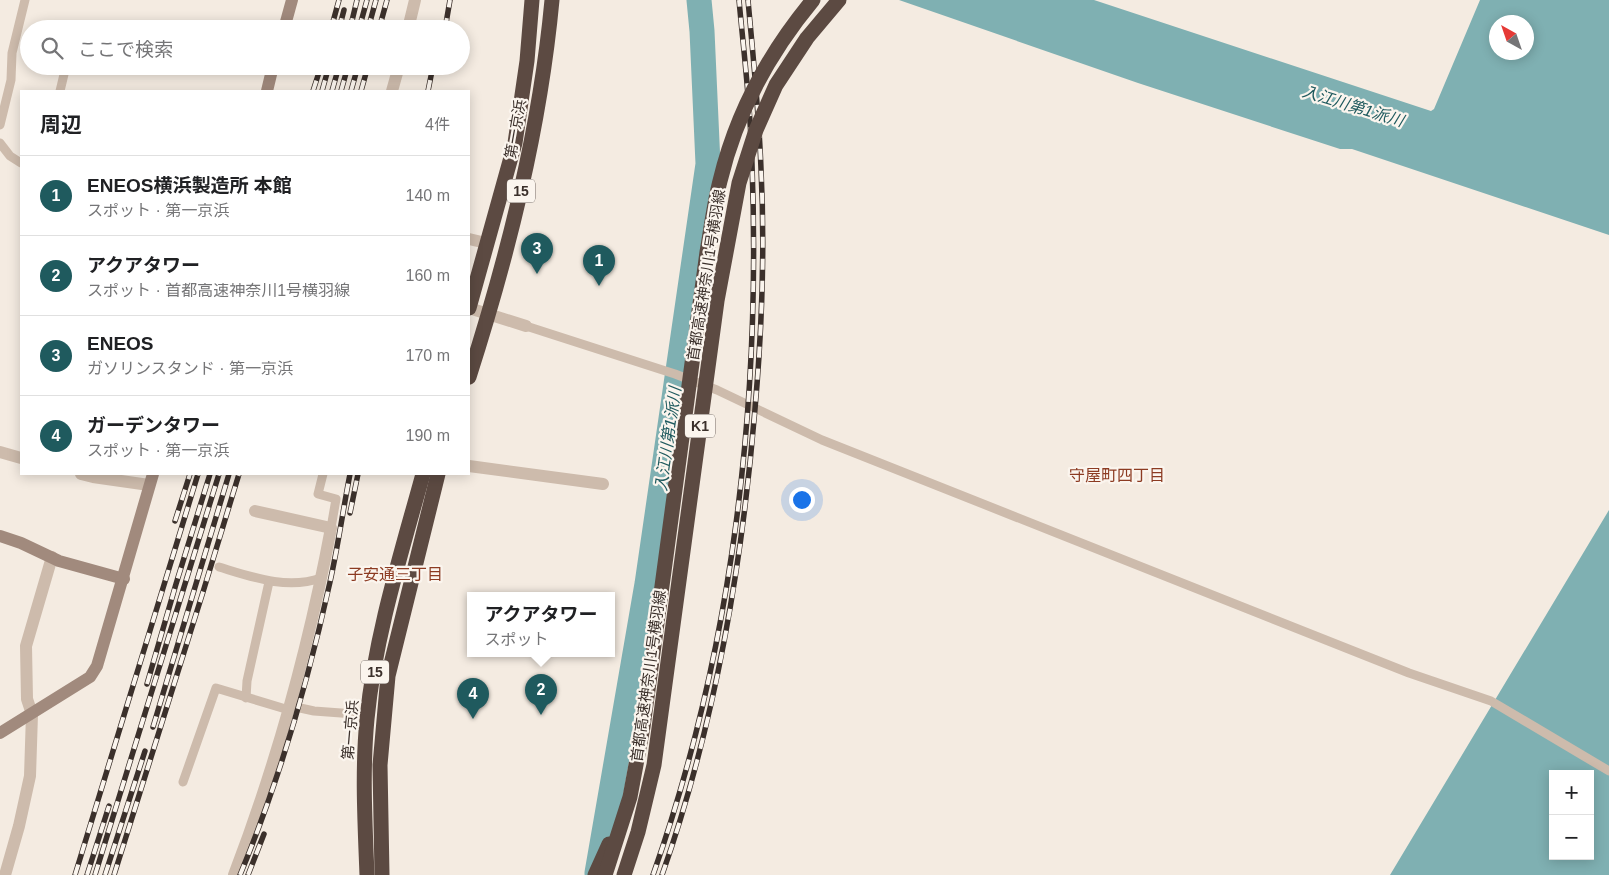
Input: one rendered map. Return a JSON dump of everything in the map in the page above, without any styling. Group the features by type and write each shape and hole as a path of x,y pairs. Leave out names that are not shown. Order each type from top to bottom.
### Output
{"highway":[{"name":"第一京浜","path":"470,304 515,143 527,61 532,0"},
{"name":"第一京浜","path":"470,374 500,277 523,182 537,108 552,0"},
{"name":"首都高速神奈川1号横羽線","path":"605,875 630,797 637,762 707,252 720,182 737,125 761,74 790,29 813,0"},
{"name":"首都高速神奈川1号横羽線","path":"624,875 647,799 660,730 717,301 739,183 756,130 776,85 807,38 839,0"},
{"name":"第一京浜","path":"367,875 364,777 368,715 382,629 423,475"},
{"name":"15","path":"382,875 380,765 388,676 438,475"},
{"path":"595,875 616,827 637,762"}],"street":[{"path":"286,20 292,0"},
{"path":"410,20 415,0"},
{"path":"267,90 271,75"},
{"path":"392,90 396,75"},
{"path":"470,239 486,243"},
{"path":"470,308 526,326"},
{"path":"0,452 20,458"},
{"path":"470,466 603,484"},
{"path":"0,733 90,677 97,666 124,579 151,479 93,477 85,475"},
{"path":"234,875 290,708 331,528 256,511"},
{"path":"0,536 21,542 59,561 124,579"},
{"path":"5,875 19,826 30,776 32,714 27,699 26,646 52,557"}],"lane":[{"path":"0,125 12,80 12,52 24,0"},
{"path":"60,90 64,75"},
{"path":"0,143 10,156 20,162"},
{"path":"526,326 675,374 717,390 822,440 1409,673 1490,701 1609,770"},
{"path":"322,475 318,494 336,499 331,528"},
{"path":"219,566 269,582 306,582 321,578"},
{"path":"246,698 247,681 269,582"},
{"path":"184,782 216,688 246,698 290,708 368,715"}],"water":[{"path":"899,0 1094,0 1431,111 1434,109 1480,0 1609,0 1609,235 1352,149 1340,149 1138,83"},
{"path":"1609,510 1609,875 1390,875"}],"waterway":[{"name":"入江川第1派川","path":"597,873 647,584 708,164 699,0"}],"railway":[{"path":"333,20 339,0"},
{"path":"352,20 357,0"},
{"path":"361,20 367,0"},
{"path":"370,20 376,0"},
{"path":"381,20 387,0"},
{"path":"447,20 450,0"},
{"path":"653,875 681,789 703,702 722,614 736,524 746,435 752,344 754,254 750,123 739,0"},
{"path":"662,875 697,761 724,645 742,527 755,409 762,289 763,229 759,126 748,0"},
{"path":"341,20 344,10"},
{"path":"313,90 318,75"},
{"path":"322,90 326,75"},
{"path":"332,90 336,75"},
{"path":"341,90 345,75"},
{"path":"351,90 355,75"},
{"path":"361,90 365,75"},
{"path":"428,90 431,75"},
{"path":"175,521 190,475"},
{"path":"75,875 198,475"},
{"path":"147,684 210,475"},
{"path":"95,875 219,475"},
{"path":"153,727 229,475"},
{"path":"114,875 239,475"},
{"path":"240,875 280,767 302,694 336,555 350,475"},
{"path":"350,513 358,475"},
{"path":"105,875 145,751"},
{"path":"87,875 109,806"},
{"path":"248,875 264,834"}],"place":[{"name":"ENEOS","path":"537,274"},
{"name":"ENEOS横浜製造所 本館","path":"599,286"},
{"name":"アクアタワー","path":"541,715"},
{"name":"ガーデンタワー","path":"473,719"}],"district":[{"name":"守屋町四丁目","path":"1117,475"},
{"name":"子安通三丁目","path":"395,574"}]}
